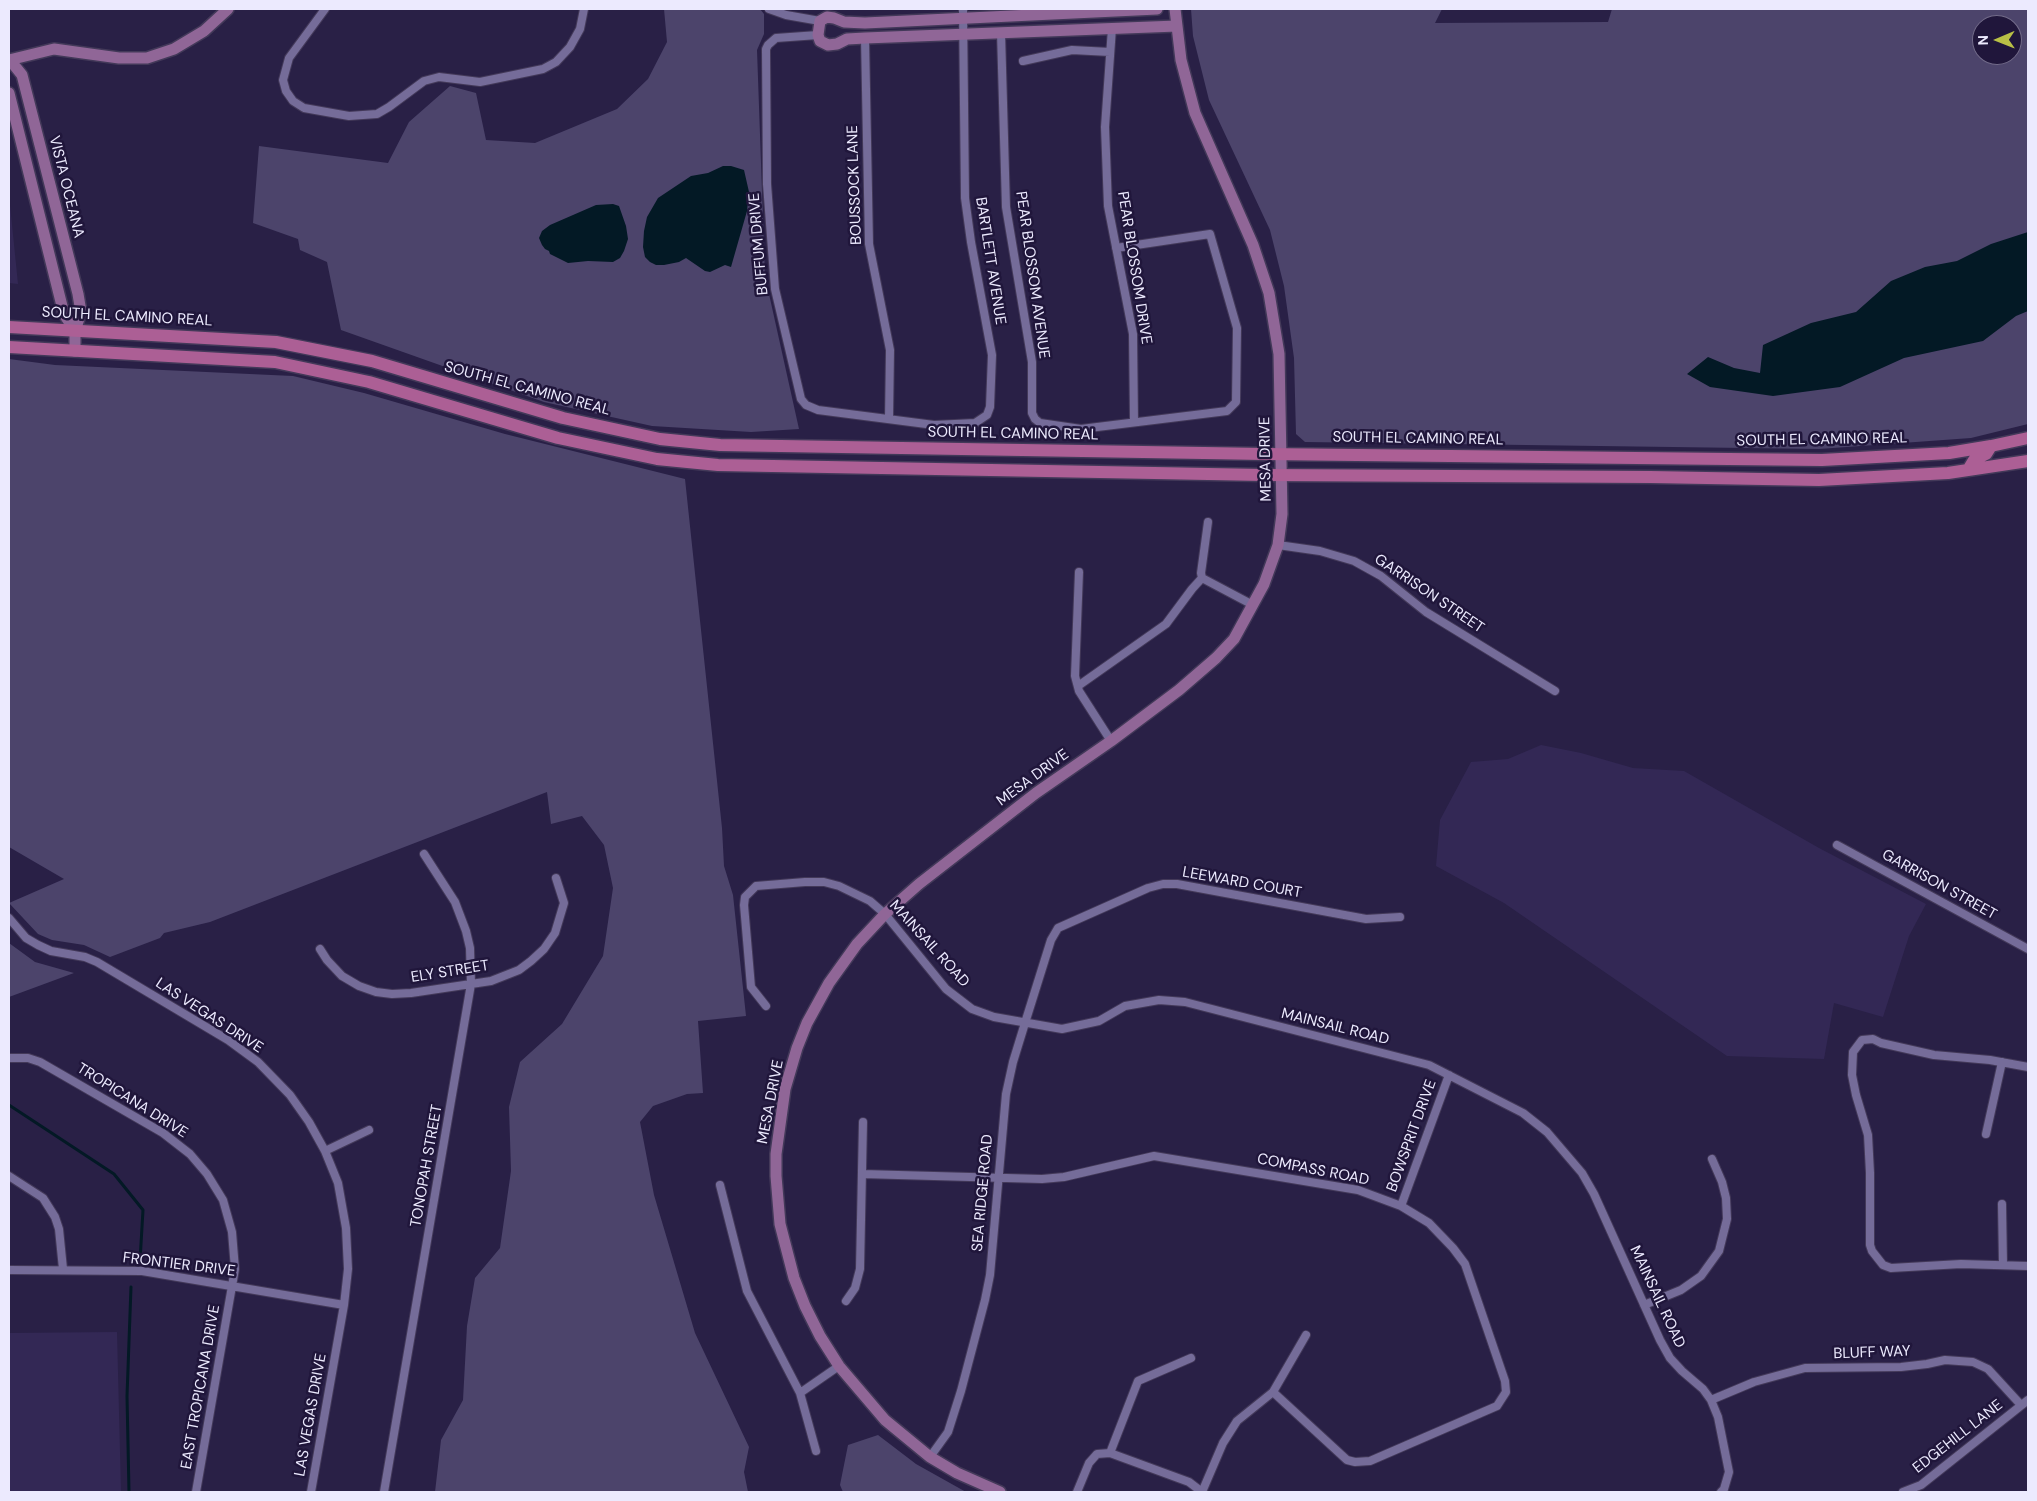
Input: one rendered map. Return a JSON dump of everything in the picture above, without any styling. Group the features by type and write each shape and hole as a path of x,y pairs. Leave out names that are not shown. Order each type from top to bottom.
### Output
{"main road":[{"path":"9,62 54,49 119,58 147,58 174,49 204,31 228,9"},
{"path":"1157,9 1036,15 963,14 865,23 844,22 827,17 820,21 818,35 820,41 828,45 865,38 1177,26"},
{"name":"MESA DRIVE","path":"1000,1492 957,1473 930,1457 885,1420 839,1366 820,1336 794,1278 780,1224 776,1154 785,1089 797,1048 807,1023 829,983 857,944 885,914 919,884 1036,793 1111,741 1179,690 1216,658 1234,639 1253,605 1264,584 1278,545 1282,514 1279,354 1269,293 1253,245 1195,113 1181,60 1175,9"},
{"path":"1112,28 1113,21 1119,17 1132,16 1143,10"},
{"path":"1001,33 1005,24 1021,23 1036,15"},
{"path":"865,38 868,31 873,28 886,28 900,21"},
{"name":"VISTA OCEANA","path":"9,62 22,75 78,294 81,312 75,331 75,351"},
{"name":"VISTA OCEANA","path":"9,93 64,314 75,331"},
{"name":"SOUTH EL CAMINO REAL","path":"9,327 276,342 372,361 563,418 660,439 765,447 1822,460 1949,453 2028,438"},
{"path":"9,347 275,362 369,382 558,438 657,459 756,467 1282,474 1640,476 1819,480 1929,474 2028,461"},
{"path":"1968,470 1974,460 1986,454 1991,446"}],"street":[{"path":"326,9 289,58 283,80 286,91 293,101 304,108 349,116 377,114 424,81 439,77 480,82 543,69 556,62 570,47 580,28 584,9"},
{"path":"769,9 786,16 820,21"},
{"name":"BARTLETT AVENUE","path":"889,419 934,425 975,423 987,415 990,406 992,354 971,242 965,198 963,14"},
{"name":"PEAR BLOSSOM DRIVE","path":"1112,28 1105,127 1108,206 1133,334 1134,422"},
{"name":"PEAR BLOSSOM AVENUE","path":"1001,33 1006,207 1032,362 1032,413 1040,423 1080,429 1227,410 1236,402 1237,398 1237,328 1210,234 1116,248"},
{"name":"BUFFUM DRIVE","path":"818,35 776,38 766,49 767,184 775,289 802,399 806,405 818,410 889,419"},
{"name":"BOUSSOCK LANE","path":"865,38 869,244 890,350 889,419"},
{"path":"1023,61 1072,50 1110,52"},
{"path":"1202,578 1201,573 1208,522"},
{"name":"GARRISON STREET","path":"1278,545 1320,551 1354,561 1381,576 1426,612 1555,691"},
{"path":"1079,572 1075,676 1079,691 1111,741"},
{"path":"1202,578 1253,605"},
{"path":"1078,686 1166,624 1192,588 1202,578"},
{"name":"GARRISON STREET","path":"1837,845 2028,949"},
{"name":"TONOPAH STREET","path":"384,1492 471,984 470,948 466,931 454,902 424,854"},
{"name":"ELY STREET","path":"320,949 326,960 342,976 359,986 376,992 392,994 411,993 491,981 519,970 544,949 554,933 564,903 556,878"},
{"name":"MAINSAIL ROAD","path":"766,1006 751,987 744,905 745,897 756,886 824,882 839,886 870,901 885,914 946,989 972,1009 994,1017 1025,1024 1062,1029 1098,1021 1125,1006 1159,1000 1185,1002 1429,1065 1522,1113 1546,1132 1582,1173 1594,1194 1670,1358 1703,1389 1711,1400 1718,1417 1729,1472 1724,1489 1721,1492"},
{"name":"LEEWARD COURT","path":"1058,928 1148,888 1163,884 1177,884 1366,919 1400,918"},
{"name":"LAS VEGAS DRIVE","path":"9,918 26,938 38,945 51,951 85,957 97,962 228,1040 251,1057 290,1095 309,1122 325,1151 338,1183 346,1228 348,1269 344,1305 311,1492"},
{"name":"SEA RIDGE ROAD","path":"930,1457 948,1432 985,1300 990,1275 1006,1094 1013,1062 1051,940 1058,928"},
{"path":"2028,1068 2002,1062 1934,1055 1881,1043 1873,1039 1862,1040 1853,1052 1852,1075 1868,1135 1870,1245 1872,1251 1883,1265 1891,1268 1961,1264 2028,1266"},
{"name":"TROPICANA DRIVE","path":"9,1058 28,1058 40,1062 163,1133 190,1154 207,1174 223,1200 232,1232 235,1269 233,1286"},
{"path":"1986,1134 2002,1062"},
{"name":"BOWSPRIT DRIVE","path":"1401,1206 1448,1075"},
{"path":"846,1301 855,1288 860,1269 863,1122"},
{"path":"325,1151 369,1130"},
{"name":"COMPASS ROAD","path":"862,1174 1042,1179 1064,1177 1154,1156 1358,1190 1401,1206 1429,1223 1453,1248 1464,1264 1505,1381 1506,1392 1497,1406 1370,1461 1355,1462 1347,1460 1273,1392"},
{"path":"1644,1305 1681,1290 1701,1276 1719,1251 1728,1219 1722,1182 1712,1159"},
{"path":"9,1176 43,1198 55,1217 59,1229 64,1270"},
{"path":"720,1185 747,1290 800,1393 816,1451"},
{"path":"2002,1204 2003,1265"},
{"name":"FRONTIER DRIVE","path":"9,1270 142,1271 344,1305"},
{"name":"EAST TROPICANA DRIVE","path":"196,1492 233,1286"},
{"path":"1076,1492 1089,1463 1096,1454 1110,1453 1189,1482 1202,1492 1223,1443 1237,1421 1273,1392 1306,1335"},
{"path":"1110,1453 1138,1381 1192,1358"},
{"name":"BLUFF WAY","path":"1711,1400 1754,1382 1805,1368 1901,1367 1945,1360 1973,1362 1988,1369 2021,1405"},
{"path":"800,1393 839,1366"},
{"name":"EDGEHILL LANE","path":"1903,1492 1921,1485 2028,1400"}],"shaded area":[{"path":"664,9 760,9 764,14 764,34 757,50 765,276 799,429 751,432 652,426 544,402 341,330 327,262 300,250 298,239 253,223 259,146 388,163 409,122 450,86 476,93 486,140 535,143 617,109 648,79 667,42"},
{"path":"1191,9 1442,9 1435,23 1608,22 1612,9 2028,9 2028,424 1971,438 1819,449 1305,442 1296,434 1294,358 1284,286 1270,230 1209,100 1193,36"},
{"path":"9,195 18,284 9,283"},
{"path":"9,359 55,365 293,376 364,393 505,434 685,479 722,828 724,866 733,895 746,1016 698,1021 703,1093 687,1094 653,1106 640,1122 654,1195 695,1333 749,1447 744,1472 748,1492 435,1492 441,1440 463,1400 467,1326 475,1278 500,1248 511,1171 509,1107 520,1062 562,1024 603,956 613,888 604,845 582,816 551,824 547,792 210,922 164,933 160,938 110,957 84,945 52,940 38,934 9,903 64,879 9,847"},
{"path":"1541,745 1581,753 1633,768 1684,771 1819,848 1926,904 1909,936 1883,1017 1834,1003 1824,1059 1727,1056 1504,903 1436,866 1440,820 1471,762 1508,759"},
{"path":"9,943 35,962 74,973 9,997"},
{"path":"117,1332 121,1492 9,1492 9,1333"},
{"path":"878,1435 916,1464 966,1492 843,1492 840,1485 848,1445"}],"water":[{"path":"723,166 744,170 749,192 747,211 731,267 725,265 710,272 705,271 686,258 679,262 664,265 656,265 650,262 645,257 643,247 644,231 647,217 658,198 691,176 708,173"},
{"path":"613,204 619,206 628,239 620,258 613,262 588,261 568,263 550,254 542,245 539,238 542,231 550,225 596,205"},
{"path":"2028,232 2028,311 2016,316 1983,341 1904,358 1840,387 1773,396 1710,387 1687,374 1708,357 1734,368 1760,373 1763,345 1811,323 1856,312 1891,281 1925,267 1957,261 1991,244"}],"waterway":[{"path":"9,1105 114,1174 143,1210 140,1261"},
{"path":"129,1492 127,1396 131,1287"}]}
